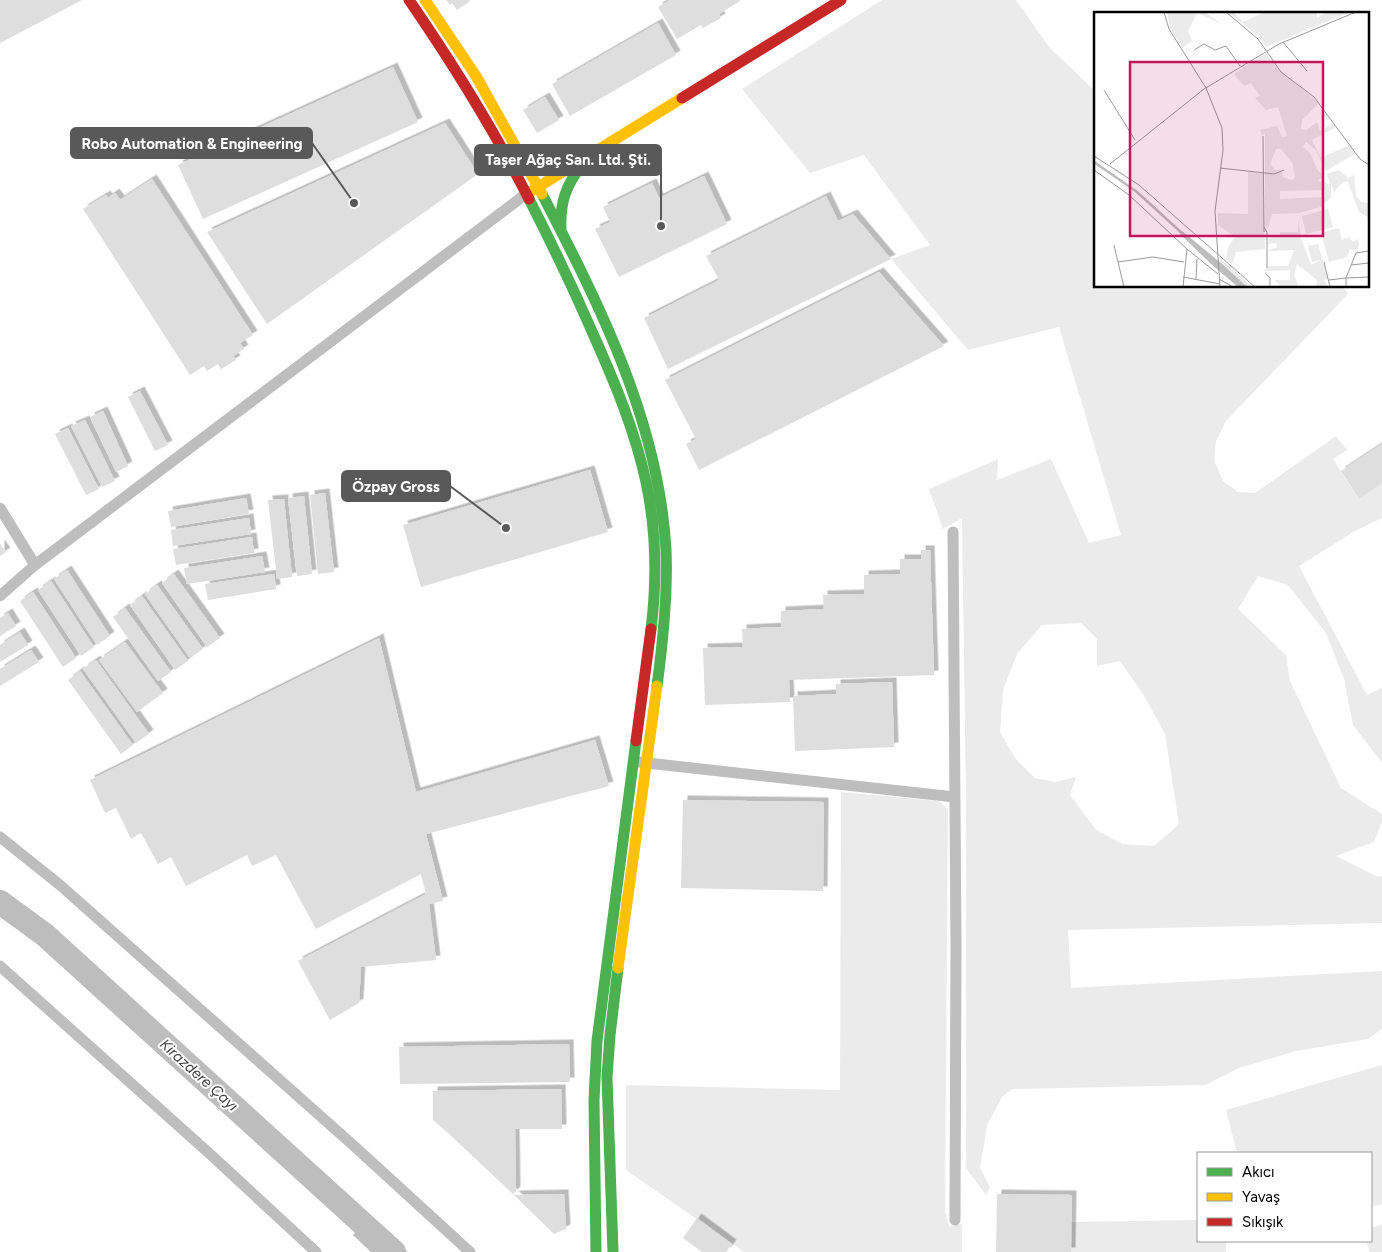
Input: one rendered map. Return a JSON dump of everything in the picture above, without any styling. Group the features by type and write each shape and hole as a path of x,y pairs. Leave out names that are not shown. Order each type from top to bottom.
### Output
{"main road":[{"path":"410,0 432,31 483,114 558,254 605,358 632,429 646,483 653,538 653,598 634,761 597,1041 594,1100 596,1252"},
{"path":"425,0 489,99 538,187 594,296 617,349 641,417 653,459 660,494 666,546 666,595 663,632 607,1062 613,1252"},
{"path":"526,194 841,0"},
{"path":"518,151 558,158 590,156"},
{"path":"561,232 560,207 564,191 571,178 590,156"}],"street":[{"path":"0,596 35,565 526,194"},
{"path":"0,508 35,565"},
{"path":"953,532 955,1220"},
{"path":"634,761 955,796"},
{"path":"0,838 82,905 353,1145 470,1252"},
{"path":"0,966 210,1154 316,1252"}],"shaded area":[{"path":"882,0 1016,0 1049,47 1094,90 1094,288 1344,288 1348,294 1226,421 1216,441 1214,460 1223,481 1238,492 1255,493 1336,436 1347,450 1333,459 1358,498 1382,483 1382,518 1355,531 1299,566 1367,695 1382,688 1382,763 1353,725 1344,679 1326,633 1288,585 1258,576 1238,609 1286,655 1290,681 1341,788 1382,814 1382,821 1374,842 1336,856 1378,877 1382,876 1382,923 1068,930 1071,988 1382,971 1382,1029 1368,1039 1296,1051 1239,1068 1205,1085 1012,1089 1002,1097 987,1125 980,1168 990,1187 986,1195 966,1168 966,798 962,518 943,529 929,489 998,459 997,480 1051,459 1089,543 1121,535 1059,327 968,350 891,259 930,245 864,155 810,173 742,89","holes":["1081,623 1097,639 1097,666 1120,661 1143,694 1165,734 1179,824 1154,846 1123,844 1096,830 1070,795 1076,777 1055,782 1035,778 1015,758 1000,732 1003,690 1017,654 1042,625"]},
{"path":"841,792 939,801 948,809 945,1211 949,1226 962,1224 962,1252 744,1252 626,1170 626,1085 840,1090"},
{"path":"1382,1065 1382,1204 1372,1207 1372,1152 1237,1152 1226,1110"},
{"path":"368,1216 408,1252 371,1252 353,1235"},
{"path":"1197,1220 1197,1242 1226,1242 1226,1252 1071,1252 1071,1222"},
{"path":"1382,1224 1382,1252 1370,1252 1366,1242 1372,1242 1372,1228"}],"building":[{"path":"0,0 82,0 0,43"},
{"path":"446,0 468,0 469,2 457,10 452,3 450,5"},
{"path":"670,0 740,1 719,14 721,18 703,28 701,25 677,39 658,7"},
{"path":"658,23 676,55 570,116 552,84"},
{"path":"393,67 418,122 203,219 178,165"},
{"path":"545,97 559,120 537,133 523,110"},
{"path":"445,123 478,174 267,324 207,232"},
{"path":"704,176 727,224 619,277 595,229 610,222 603,207 652,183 659,198"},
{"path":"152,179 253,335 240,343 244,349 233,356 236,360 221,369 218,364 207,371 204,366 190,375 83,209 106,195 108,198 115,193 120,200"},
{"path":"826,196 838,221 853,214 891,259 668,369 644,318 719,280 706,256"},
{"path":"879,272 944,346 699,470 686,444 696,439 665,380"},
{"path":"140,391 168,445 155,451 128,397"},
{"path":"103,411 128,466 116,472 90,417"},
{"path":"85,420 115,481 102,487 71,426"},
{"path":"68,428 99,489 86,495 55,434"},
{"path":"1382,444 1382,483 1359,499 1341,471"},
{"path":"590,470 608,532 421,587 403,525"},
{"path":"325,493 334,572 318,574 310,495"},
{"path":"304,496 312,574 297,576 288,498"},
{"path":"246,498 249,514 171,527 168,511"},
{"path":"284,499 292,577 277,579 268,500"},
{"path":"249,518 251,534 173,546 171,530"},
{"path":"252,537 254,553 176,565 173,549"},
{"path":"0,544 6,552 0,556"},
{"path":"921,550 930,550 934,675 789,680 790,702 705,705 703,648 743,647 742,629 781,627 781,611 824,609 823,595 864,594 864,575 900,574 900,559 921,559"},
{"path":"262,556 265,572 187,584 184,568"},
{"path":"67,570 110,636 97,645 54,579"},
{"path":"174,574 220,638 207,647 162,583"},
{"path":"274,574 276,589 208,600 205,584"},
{"path":"51,581 94,647 81,656 38,590"},
{"path":"157,585 203,649 190,658 145,594"},
{"path":"33,592 76,658 63,667 20,601"},
{"path":"142,596 188,661 175,670 130,605"},
{"path":"125,608 171,672 158,681 113,617"},
{"path":"8,613 16,626 0,636 0,618"},
{"path":"20,632 28,645 0,662 0,645"},
{"path":"379,638 416,792 595,740 609,786 426,834 443,901 429,904 436,960 361,967 359,1003 330,1020 298,961 426,894 421,874 316,929 276,855 252,866 247,855 186,886 171,857 158,864 141,833 131,839 116,808 105,813 90,780"},
{"path":"125,642 163,693 137,712 99,660"},
{"path":"31,650 39,662 0,686 0,669"},
{"path":"96,660 149,734 136,743 83,669"},
{"path":"80,671 133,745 121,754 68,680"},
{"path":"892,682 894,747 795,751 793,696 836,694 836,684"},
{"path":"683,800 824,802 823,891 681,888"},
{"path":"569,1044 570,1082 400,1084 399,1047"},
{"path":"561,1089 562,1129 515,1129 516,1191 513,1194 433,1120 433,1091"},
{"path":"564,1194 566,1229 554,1234 514,1195"},
{"path":"997,1194 1072,1195 1071,1252 996,1252"},
{"path":"697,1218 732,1244 726,1252 702,1252 683,1238"}],"waterway":[{"name":"Kirazdere Çayı","path":"0,902 45,935 394,1252"}],"traffic: fast":[{"path":"518,151 552,157 586,157"},
{"path":"561,228 565,194 582,165"},
{"path":"542,194 605,322 639,411 652,456 661,503 666,550 664,618 657,686"},
{"path":"529,199 563,267 602,354 617,389 636,444 646,482 654,537 655,574 651,629"},
{"path":"596,1252 594,1100 597,1041 636,741"},
{"path":"613,1252 607,1077 618,968"}],"traffic: slow":[{"path":"425,0 476,76 542,194"},
{"path":"530,192 682,98"},
{"path":"618,968 657,686"}],"traffic: jam":[{"path":"409,0 472,98 502,148 529,199"},
{"path":"682,98 841,0"},
{"path":"636,741 651,629"}],"place":[{"name":"Robo Automation & Engineering","path":"354,203"},
{"name":"Taşer Ağaç San. Ltd. Şti.","path":"661,226"},
{"name":"Özpay Gross","path":"506,528"}]}
